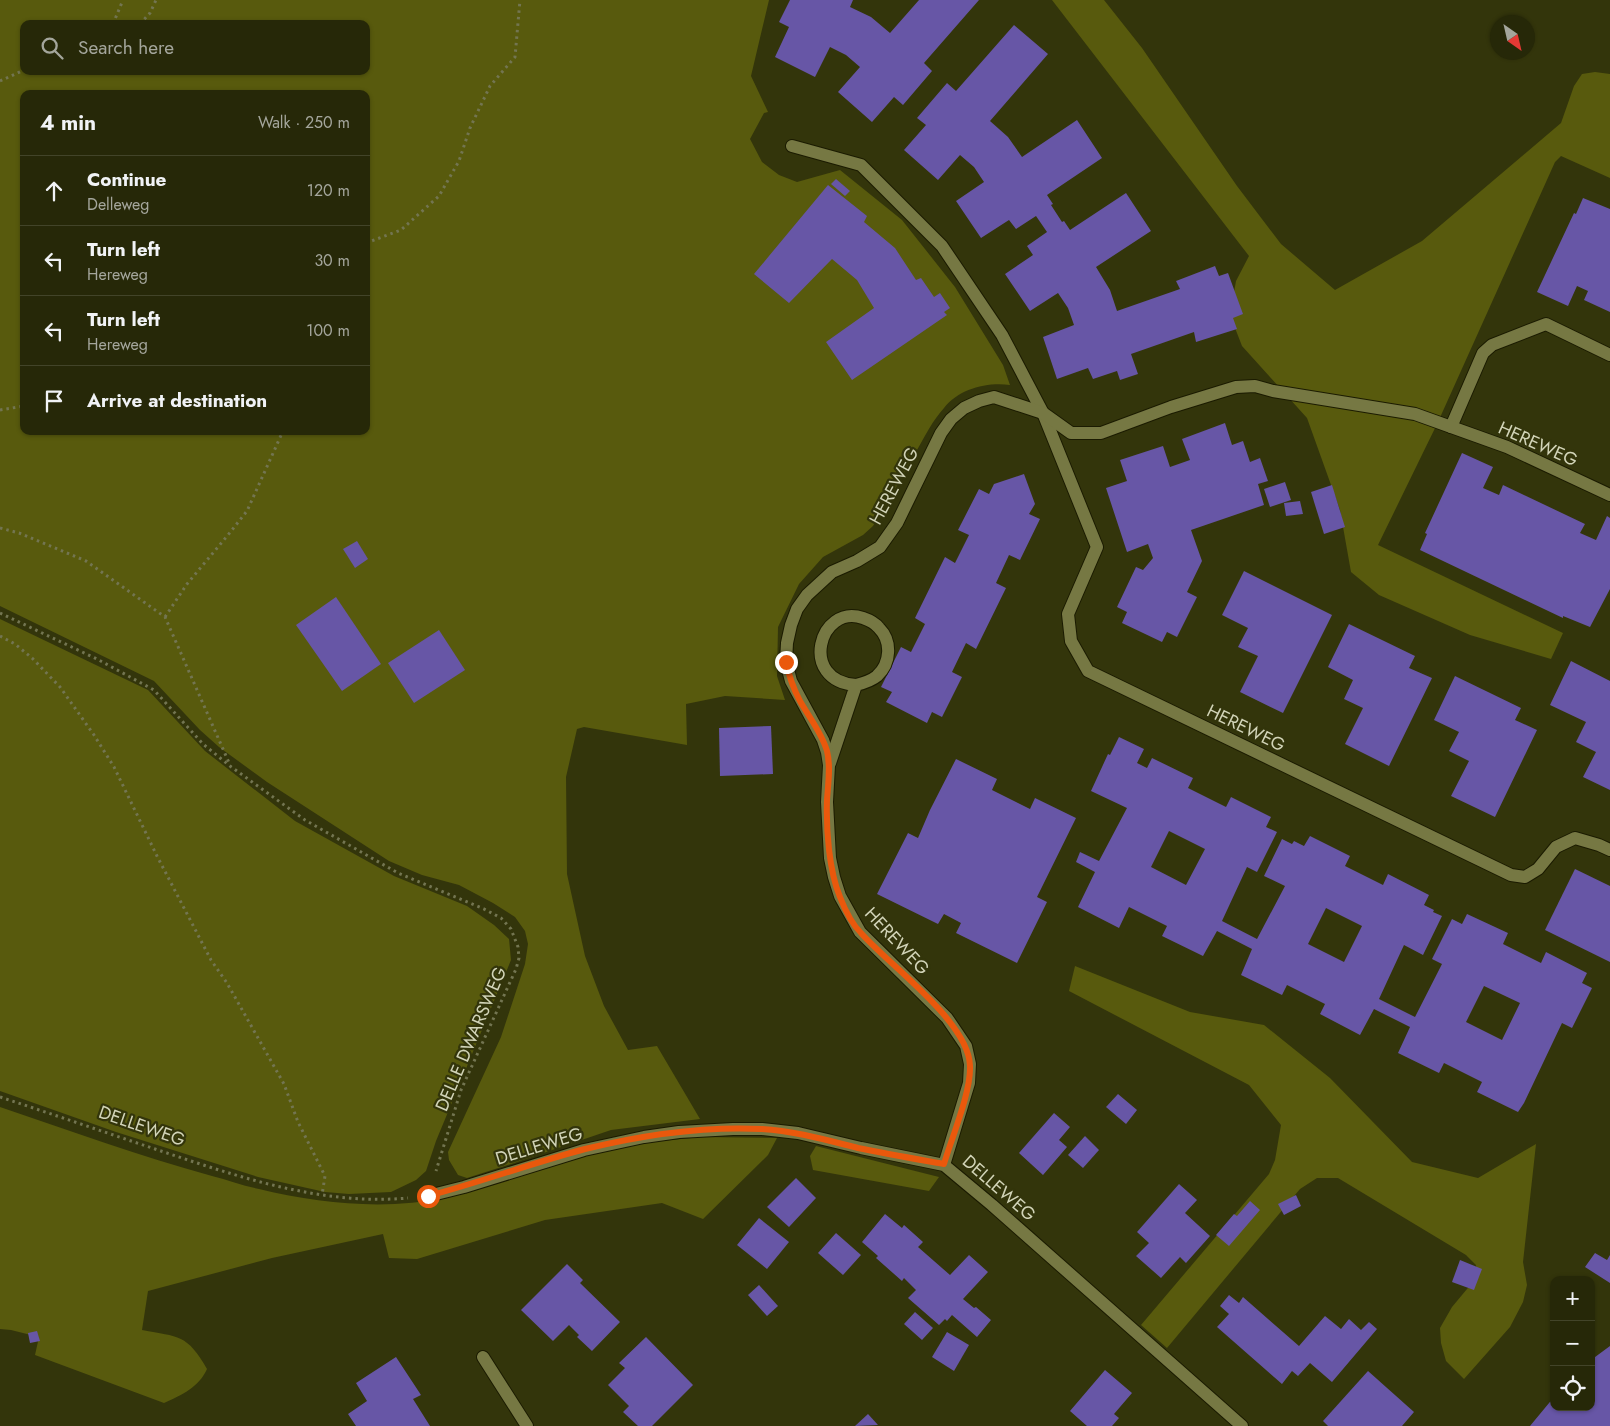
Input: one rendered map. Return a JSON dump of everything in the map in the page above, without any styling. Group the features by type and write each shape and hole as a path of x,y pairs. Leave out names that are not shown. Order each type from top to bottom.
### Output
{"street":[{"name":"HEREWEG","path":"792,146 861,164 942,246 1002,335 1043,413 1097,547 1068,614 1071,641 1088,671 1511,875 1525,877 1538,869 1556,848 1575,838 1610,850"},
{"path":"1451,427 1483,353 1492,345 1546,324 1610,355"},
{"name":"HEREWEG","path":"944,1164 969,1083 970,1064 966,1046 948,1018 860,932 849,915 837,887 830,858 827,802 829,765 823,740 790,681 786,662 787,643 797,609 807,595 832,572 857,561 880,547 897,523 941,433 952,419 964,408 994,397 1043,413 1071,433 1101,433 1171,406 1236,388 1255,386 1416,414 1507,447 1610,496"},
{"path":"858,616 878,626 885,636 888,652 884,668 877,676 867,682 856,685 845,684 835,680 826,671 821,661 819,650 822,639 836,621 858,616"},
{"path":"829,765 856,685"},
{"name":"DELLEWEG","path":"428,1196 584,1150 644,1137 715,1130 762,1129 798,1133 861,1148 944,1164 1242,1426"},
{"path":"483,1357 527,1426"}],"path":[{"path":"115,20 123,0"},
{"path":"144,20 150,13 156,0"},
{"path":"370,242 401,230 439,196 459,161 470,128 490,86 515,57 520,0"},
{"path":"0,81 20,72"},
{"path":"0,410 20,407"},
{"path":"165,617 187,584 247,510 280,435"},
{"path":"0,528 19,533 86,561 165,617 230,766"},
{"name":"DELLE DWARSWEG","path":"0,613 88,655 154,690 203,744 230,766 305,820 398,873 484,909 501,918 511,929 518,947 519,958 516,969 461,1090 428,1196"},
{"path":"0,636 15,644 32,658 60,687 114,767 157,856 207,952 227,983 284,1084 298,1122 325,1176 322,1195"},
{"name":"DELLEWEG","path":"0,1097 226,1173 277,1186 346,1198 390,1200 428,1196"}],"shaded area":[{"path":"0,0 769,0 751,76 768,112 764,113 750,139 762,162 779,175 797,182 840,170 902,220 955,287 1003,365 1010,385 1001,384 974,388 950,401 929,428 873,526 863,535 823,557 799,584 778,627 777,676 785,700 725,696 686,704 687,745 584,727 577,729 566,777 567,874 585,956 604,1006 628,1050 657,1046 700,1119 611,1130 467,1178 458,1175 449,1160 448,1152 501,1037 525,964 528,944 525,931 515,917 493,903 459,885 422,875 389,861 267,782 219,747 200,730 154,681 0,606"},
{"path":"1052,0 1104,0 1142,48 1237,186 1281,244 1335,290 1422,241 1561,123 1574,86 1582,74 1595,72 1610,74 1610,178 1561,156 1555,162 1438,422 1378,545 1563,633 1551,659 1470,635 1379,595 1351,572 1340,510 1307,418 1242,346 1230,315 1236,281 1249,256"},
{"path":"0,619 148,690 205,751 295,821 394,876 467,906 494,925 509,939 511,960 436,1141 426,1171 416,1180 391,1192 349,1194 325,1192 258,1177 116,1132 0,1091"},
{"path":"1075,966 1190,1012 1264,1025 1330,1078 1412,1162 1478,1178 1536,1144 1523,1262 1527,1285 1523,1302 1510,1327 1464,1379 1446,1361 1441,1343 1440,1328 1452,1307 1477,1277 1476,1265 1466,1255 1338,1178 1317,1178 1300,1189 1167,1348 1141,1325 1269,1174 1275,1160 1281,1125 1249,1085 1069,991"},
{"path":"0,1107 132,1152 248,1186 329,1202 353,1204 399,1204 447,1198 580,1157 641,1143 701,1137 777,1138 768,1155 703,1219 662,1203 545,1220 417,1259 389,1258 383,1234 272,1258 148,1291 142,1330 181,1339 194,1349 207,1369 195,1386 164,1403 35,1355 39,1337 0,1329"},
{"path":"816,1146 939,1177 929,1191 813,1170 810,1156"}],"building":[{"path":"790,0 853,0 850,7 871,17 890,33 919,0 979,0 924,63 932,71 903,105 894,97 872,122 838,92 860,67 846,55 830,47 815,77 775,57 789,27 779,22"},
{"path":"1014,25 1048,54 990,121 1008,137 1022,157 1077,120 1102,158 1047,195 1062,222 1064,221 1070,230 1126,193 1151,231 1096,267 1110,290 1117,311 1180,289 1176,281 1215,266 1219,276 1228,273 1243,314 1233,318 1237,329 1196,342 1194,332 1131,354 1138,374 1120,380 1117,371 1093,379 1088,368 1057,379 1043,337 1074,325 1068,308 1058,293 1030,311 1005,274 1033,255 1027,246 1047,232 1036,216 1016,229 1009,220 981,238 956,201 984,182 974,167 960,155 938,180 904,150 926,125 917,118 947,83 956,91"},
{"path":"836,179 850,191 845,196 831,184"},
{"path":"828,185 867,216 864,222 895,248 916,280 921,278 934,297 940,293 950,308 944,312 947,315 852,380 826,342 874,308 857,280 832,259 789,303 754,274"},
{"path":"1583,198 1610,209 1610,312 1584,300 1588,291 1577,286 1568,306 1537,292"},
{"path":"1225,423 1232,445 1243,441 1250,462 1260,458 1268,481 1258,484 1264,505 1191,530 1202,561 1187,592 1197,597 1177,637 1167,632 1162,642 1122,623 1127,612 1117,607 1136,567 1143,570 1153,558 1148,544 1127,552 1106,488 1127,481 1120,460 1163,446 1170,467 1190,460 1182,439"},
{"path":"1462,453 1493,467 1483,488 1499,495 1503,485 1585,524 1580,533 1596,540 1607,516 1610,518 1610,589 1590,627 1563,616 1563,618 1420,550 1427,534 1425,533"},
{"path":"1024,474 1035,504 1029,514 1040,519 1020,560 1009,555 996,583 1006,588 976,649 966,643 952,672 962,677 942,717 932,712 927,723 886,702 892,692 881,687 901,647 911,652 925,624 915,618 945,557 955,563 969,535 958,530 979,489 989,494 994,484"},
{"path":"1285,482 1291,500 1270,507 1264,489"},
{"path":"1332,485 1345,527 1324,534 1311,492"},
{"path":"1300,501 1303,514 1286,516 1284,503"},
{"path":"357,541 368,559 355,568 343,549"},
{"path":"1244,571 1332,615 1283,713 1240,692 1258,656 1238,647 1248,628 1222,615"},
{"path":"336,597 381,664 342,691 296,625"},
{"path":"1349,624 1415,656 1409,668 1432,678 1389,766 1345,744 1363,708 1344,699 1353,680 1328,667"},
{"path":"439,630 465,670 414,703 388,663"},
{"path":"1571,661 1610,681 1610,790 1583,777 1596,752 1576,742 1586,722 1550,705"},
{"path":"1455,676 1521,708 1515,720 1537,730 1495,817 1451,796 1469,761 1449,751 1459,732 1434,720"},
{"path":"771,726 773,774 720,776 719,728"},
{"path":"1119,737 1144,749 1137,763 1147,768 1152,758 1193,778 1188,788 1226,807 1231,797 1271,817 1266,827 1277,832 1257,872 1247,867 1222,921 1257,939 1285,886 1264,876 1282,839 1292,844 1294,841 1304,846 1310,836 1350,856 1345,866 1383,885 1388,874 1429,895 1424,905 1442,916 1423,955 1404,945 1379,999 1415,1017 1442,964 1432,959 1452,919 1462,924 1467,914 1508,933 1503,944 1541,963 1546,952 1587,973 1582,983 1592,988 1572,1028 1562,1023 1518,1112 1477,1092 1482,1082 1444,1063 1439,1073 1398,1053 1410,1027 1374,1009 1360,1035 1320,1014 1325,1004 1287,985 1282,995 1241,975 1252,949 1217,931 1203,956 1162,936 1167,926 1129,907 1119,928 1078,907 1095,872 1076,862 1080,852 1099,861 1127,808 1091,791 1108,754 1110,755","holes":["1169,831 1205,849 1186,885 1151,867","1326,908 1362,926 1344,962 1308,944","1484,986 1520,1003 1502,1040 1466,1022"]},
{"path":"956,759 997,779 992,790 1030,809 1035,798 1076,818 1037,897 1047,902 1017,963 956,933 961,923 944,914 938,924 877,894 908,833 918,838"},
{"path":"1575,869 1610,886 1610,962 1545,930"},
{"path":"1118,1094 1137,1110 1126,1124 1106,1107"},
{"path":"1054,1113 1070,1127 1059,1140 1067,1147 1043,1175 1019,1153"},
{"path":"1085,1136 1099,1150 1083,1168 1068,1155"},
{"path":"796,1178 816,1198 789,1227 767,1207"},
{"path":"1179,1184 1197,1200 1185,1213 1210,1236 1186,1263 1180,1257 1161,1278 1136,1256 1149,1243 1137,1232"},
{"path":"1296,1195 1301,1206 1284,1215 1278,1204"},
{"path":"1250,1201 1260,1210 1229,1246 1216,1235 1234,1214 1237,1216"},
{"path":"885,1214 902,1228 904,1225 923,1242 918,1247 950,1275 969,1255 988,1272 963,1299 991,1320 977,1337 952,1315 947,1321 945,1319 939,1325 908,1298 916,1290 904,1278 902,1281 876,1258 878,1256 862,1242"},
{"path":"759,1218 789,1242 767,1269 737,1245"},
{"path":"836,1233 861,1255 843,1275 818,1253"},
{"path":"1595,1253 1607,1260 1610,1255 1610,1283 1585,1267"},
{"path":"1460,1260 1482,1269 1474,1290 1452,1282"},
{"path":"567,1264 583,1280 580,1283 620,1322 592,1351 577,1337 579,1335 569,1325 553,1341 521,1310"},
{"path":"759,1285 778,1306 767,1316 748,1295"},
{"path":"1229,1295 1239,1303 1243,1297 1299,1346 1325,1316 1341,1329 1349,1319 1361,1330 1369,1322 1377,1329 1332,1382 1310,1363 1298,1376 1292,1371 1282,1384 1217,1327 1229,1314 1220,1306"},
{"path":"915,1312 933,1328 922,1340 904,1324"},
{"path":"37,1331 40,1341 30,1343 28,1333"},
{"path":"947,1332 969,1345 954,1371 932,1357"},
{"path":"646,1337 693,1385 652,1426 638,1426 623,1412 629,1406 608,1385 625,1368 619,1363"},
{"path":"1610,1346 1610,1426 1530,1426 1550,1402 1550,1411 1595,1411 1595,1357"},
{"path":"396,1357 421,1395 413,1399 430,1426 356,1426 348,1414 367,1401 356,1383"},
{"path":"1105,1370 1132,1393 1114,1414 1119,1418 1112,1426 1087,1426 1070,1411"},
{"path":"1368,1371 1414,1412 1402,1426 1328,1426 1323,1421"},
{"path":"868,1414 878,1425 855,1426"}],"route":[{"path":"428,1196 584,1150 678,1132 762,1129 798,1133 861,1148 944,1164 969,1083 970,1064 966,1046 948,1018 860,932 840,896 830,858 827,802 829,765 827,752 823,740 790,681 786,662"}]}
